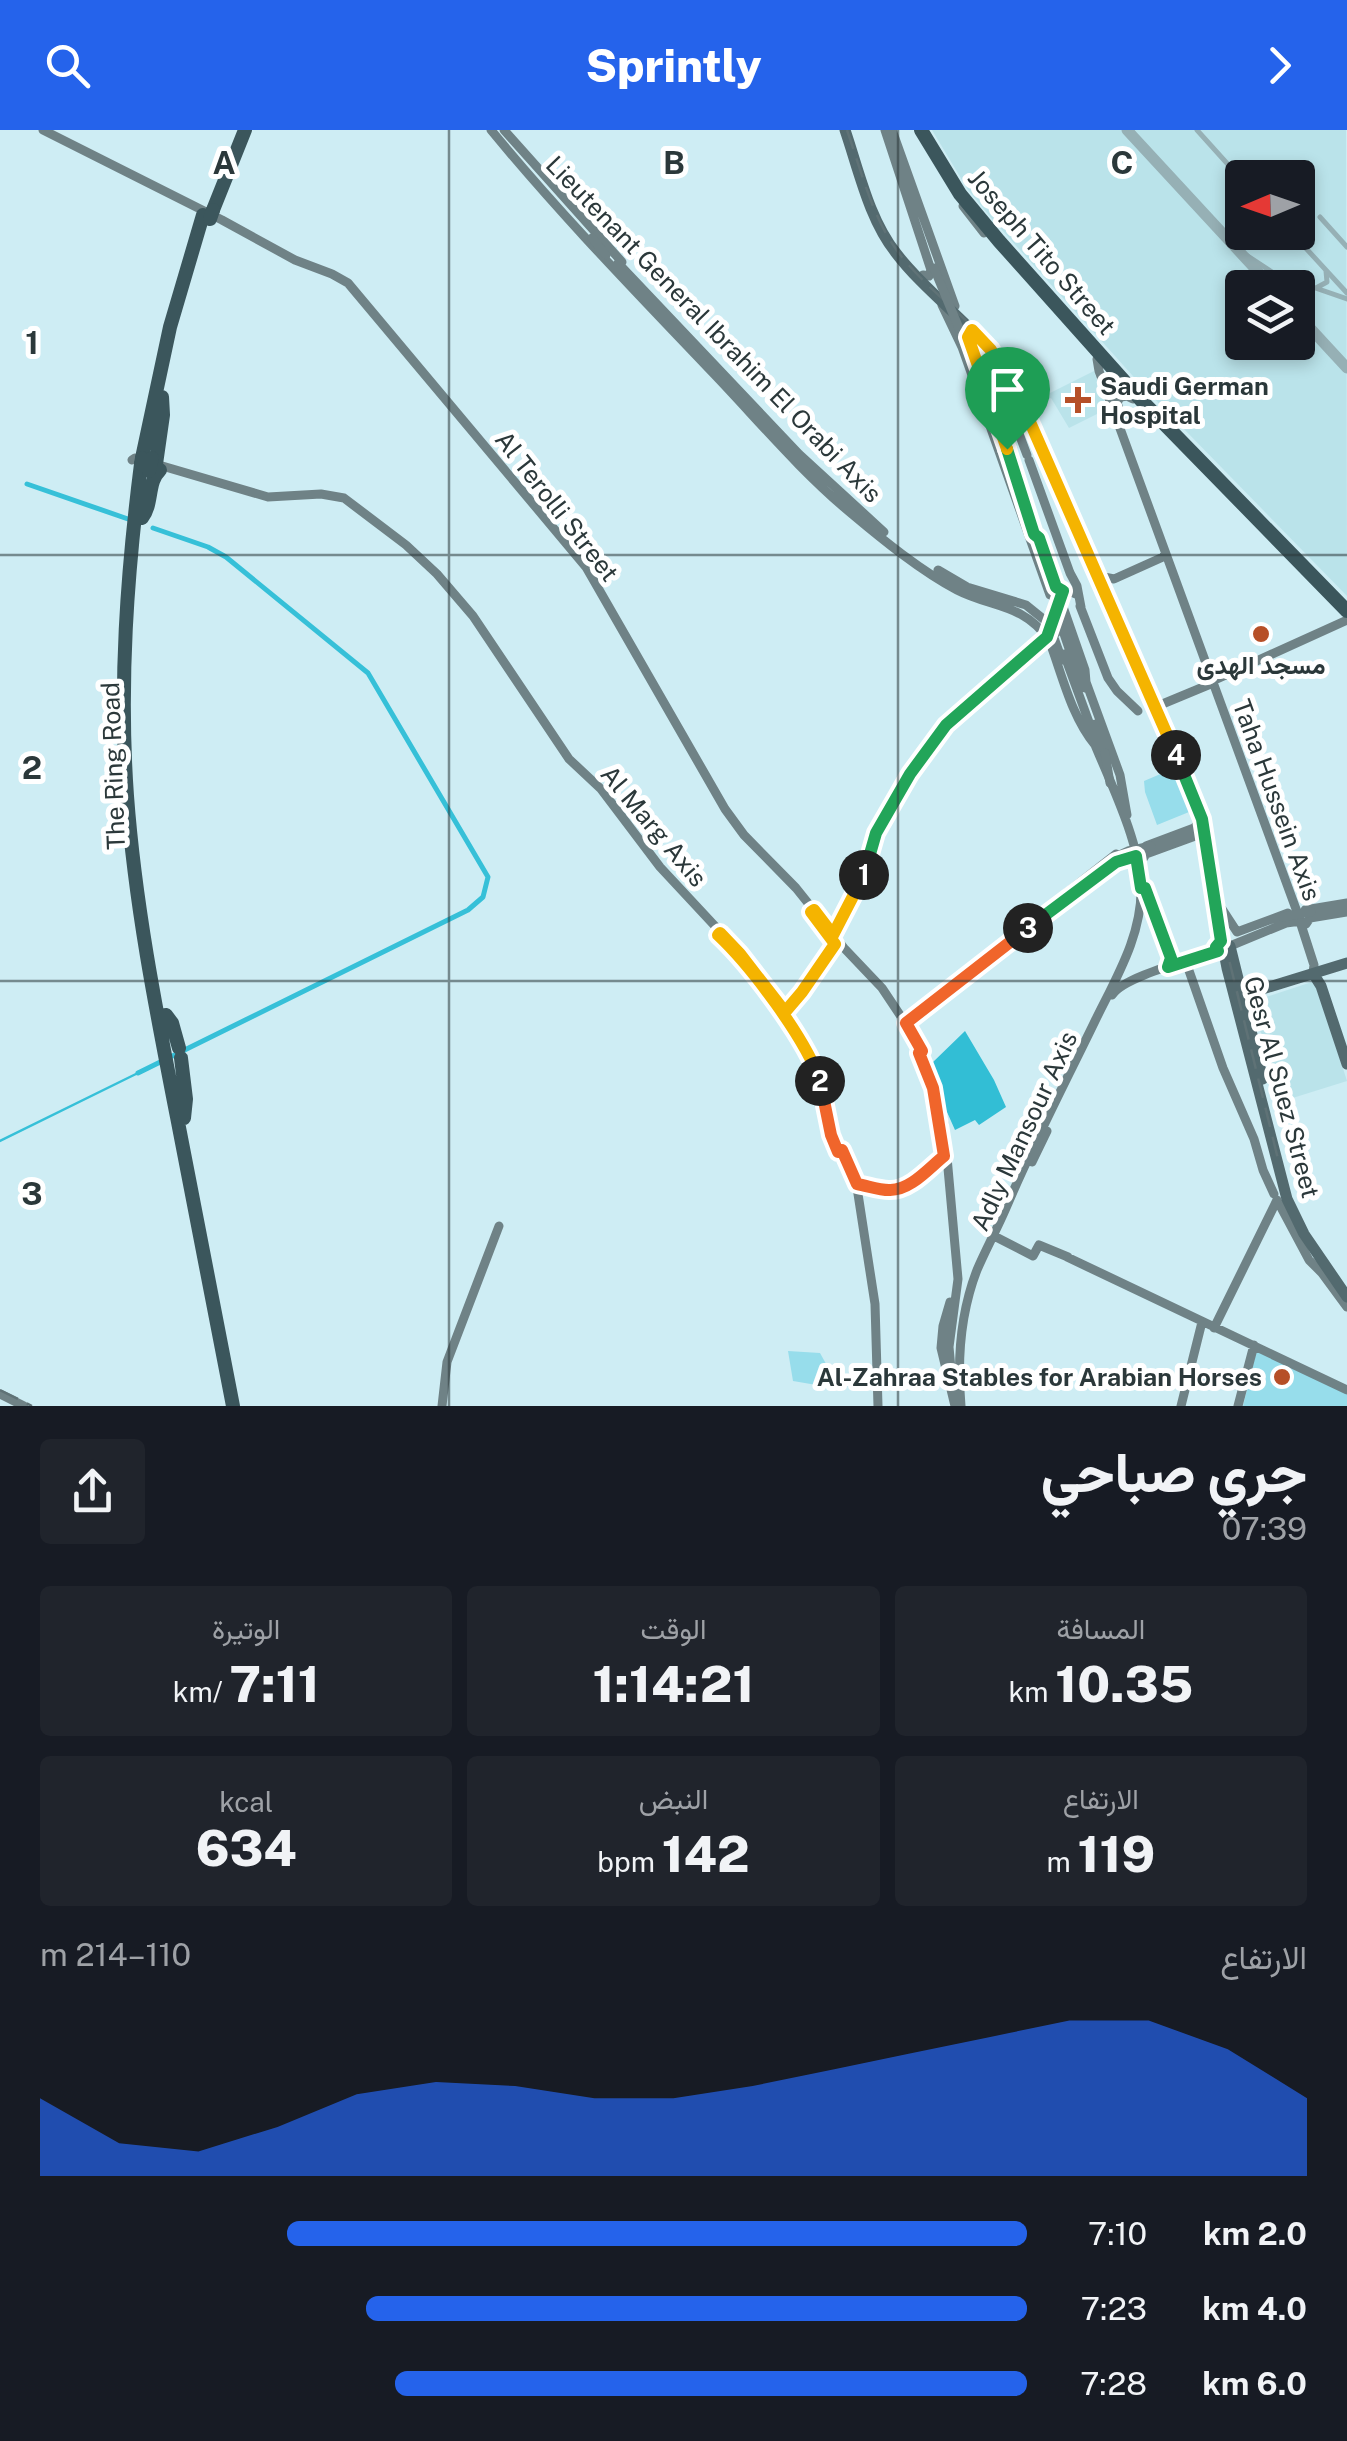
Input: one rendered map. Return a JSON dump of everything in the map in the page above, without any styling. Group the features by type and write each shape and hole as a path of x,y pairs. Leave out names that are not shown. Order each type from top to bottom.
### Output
{"highway":[{"name":"The Ring Road","path":"161,1012 138,900 127,793 124,708 138,521 174,325 236,130"},
{"name":"The Ring Road","path":"210,214 244,130"},
{"name":"Joseph Tito Street","path":"924,130 948,177 971,209 1142,406 1347,611"},
{"name":"Joseph Tito Street","path":"924,130 990,222 1136,384 1347,601"},
{"path":"170,1058 154,1018 161,1012 171,1021 170,1058 234,1406"},
{"path":"180,1118 234,1406"}],"main road":[{"name":"Gesr Al Suez Street","path":"848,130 883,233 940,298 964,338 984,342 1012,381 1190,780 1211,831 1222,909 1222,945 1240,984 1252,998 1245,1024 1265,1140 1281,1163 1279,1200 1306,1245 1344,1293"},
{"name":"Gesr Al Suez Street","path":"908,264 933,272 954,306 1008,363 1076,520"},
{"path":"999,380 999,368 1003,366"},
{"name":"Gesr Al Suez Street","path":"1190,780 1196,829 1207,846 1222,945 1281,1163 1302,1222 1344,1293"},
{"path":"1252,998 1347,966"},
{"path":"1320,974 1347,1064"}],"street":[{"name":"Al Terolli Street","path":"43,130 298,261 340,278 352,288 586,567 724,809 903,1023"},
{"name":"Lieutenant General Ibrahim El Orabi Axis","path":"498,130 797,456 856,511 904,551 954,584 1021,606 1046,623"},
{"path":"889,130 907,171 933,272 964,338 1003,444 1006,468 1056,592 1049,637"},
{"path":"948,177 970,216 1142,406"},
{"name":"Lieutenant General Ibrahim El Orabi Axis","path":"610,256 793,445 882,529 960,584 1022,603 1046,623 1096,745 1106,760 1134,851"},
{"path":"610,256 832,496 888,543 944,582 1018,611 1049,637 1070,707 1096,745"},
{"path":"933,272 954,306"},
{"path":"984,342 1110,682 1138,711 1159,711 1347,619 1307,573"},
{"path":"708,356 848,496"},
{"name":"Taha Hussein Axis","path":"1097,359 1320,974"},
{"name":"Taha Hussein Axis","path":"1105,384 1108,378 1167,557 1215,681"},
{"path":"1118,406 1123,396 1142,406"},
{"path":"1004,451 1118,770 1128,822"},
{"name":"Al Marg Axis","path":"146,463 269,500 324,494 338,497 391,533 445,584 494,650 563,757 600,790 646,856 748,968 810,1057 820,1082 831,1135 857,1185 870,1259 876,1406"},
{"path":"832,496 856,511"},
{"path":"1056,592 1068,591 1073,584 1120,577 1167,557"},
{"path":"785,1012 802,992 833,939 864,874 876,833 904,783 946,725 1049,637 1056,592"},
{"name":"Lieutenant General Ibrahim El Orabi Axis","path":"1049,637 1106,760 1134,851"},
{"path":"1087,688 1110,682"},
{"path":"1087,688 1110,783 1169,962"},
{"path":"1106,760 1114,772 1118,770"},
{"path":"960,1382 952,1381 948,1347 953,1278 946,1162 933,1088 921,1052 903,1023 1074,891 1134,851 1190,835 1196,829"},
{"name":"Adly Mansour Axis","path":"956,1405 961,1336 977,1272 1115,986 1134,932 1143,888"},
{"path":"1169,962 1299,916 1347,908"},
{"path":"1222,909 1235,931 1245,934"},
{"name":"Al Marg Axis","path":"719,934 740,954 785,1012 821,1073 840,1151 854,1188 874,1322"},
{"path":"1115,986 1169,962 1188,965 1222,945"},
{"path":"1188,965 1263,1170 1279,1200"},
{"name":"Adly Mansour Axis","path":"956,1405 976,1280 1065,1073 1115,986"},
{"path":"1229,1076 1265,1140 1269,1177 1279,1200"},
{"path":"857,1185 899,1189 946,1162"},
{"path":"1006,1208 1009,1188"},
{"path":"1214,1328 1279,1200"},
{"path":"442,1406 447,1362 499,1226"},
{"path":"996,1237 1033,1256 1039,1244 1214,1328"},
{"path":"1067,1257 1347,1390"},
{"path":"1344,1293 1347,1307"},
{"path":"949,1318 941,1338 942,1351 956,1405"},
{"path":"1181,1406 1202,1322"},
{"path":"1238,1406 1254,1345"}],"shaded area":[{"path":"932,130 1346,130 1347,596 1141,385 968,190"},
{"name":"Saudi German Hospital","path":"1094,371 1107,409 1069,428 1051,398 1036,405 1034,401"},
{"path":"1177,767 1194,810 1157,825 1144,781"},
{"path":"1315,981 1347,1081 1283,1101 1251,1002"},
{"path":"965,1031 1006,1107 979,1125 975,1120 955,1130 931,1064"},
{"name":"Al-Zahraa Stables for Arabian Horses","path":"1257,1349 1347,1394 1347,1406 1243,1406"},
{"path":"788,1351 820,1353 840,1389 793,1381"}],"waterway":[{"path":"27,484 128,519"},
{"path":"138,1073 468,910 483,897 488,877 368,673 226,557 153,528"},
{"path":"0,1141 140,1072"}],"taxiway":[{"path":"1131,130 1141,144"},
{"path":"1197,130 1225,161"},
{"path":"1320,217 1347,247"},
{"path":"1239,250 1275,274 1347,299"},
{"path":"1308,250 1347,293"},
{"path":"1316,288 1327,282 1326,271"}],"runway":[{"path":"1127,130 1256,270"},
{"path":"1315,333 1347,368"}],"railway":[{"path":"847,130 874,209 898,252 988,343 1013,378 1196,797 1208,834 1221,927 1278,1159"},
{"path":"0,1390 32,1406"}],"place":[{"name":"Saudi German Hospital","path":"1078,400"},
{"name":"مسجد الهدى","path":"1261,634"},
{"name":"Al-Zahraa Stables for Arabian Horses","path":"1282,1377"}],"route":[{"path":"972,330 1012,381 1196,800 1221,941 1216,947 1218,951 1168,967 1171,958 1145,888 1141,888 1136,856 1120,860 1099,874 906,1023 922,1051 919,1053 933,1088 944,1156 899,1189 887,1190 857,1184 842,1150 838,1152 832,1140 820,1082 810,1057 739,956 718,935 740,954 785,1012 835,944 811,912 814,910 833,935 870,860 876,833 904,783 946,725 1047,637 1063,591 1056,587 1039,538 1034,534 1007,449 968,337 972,330"}]}
